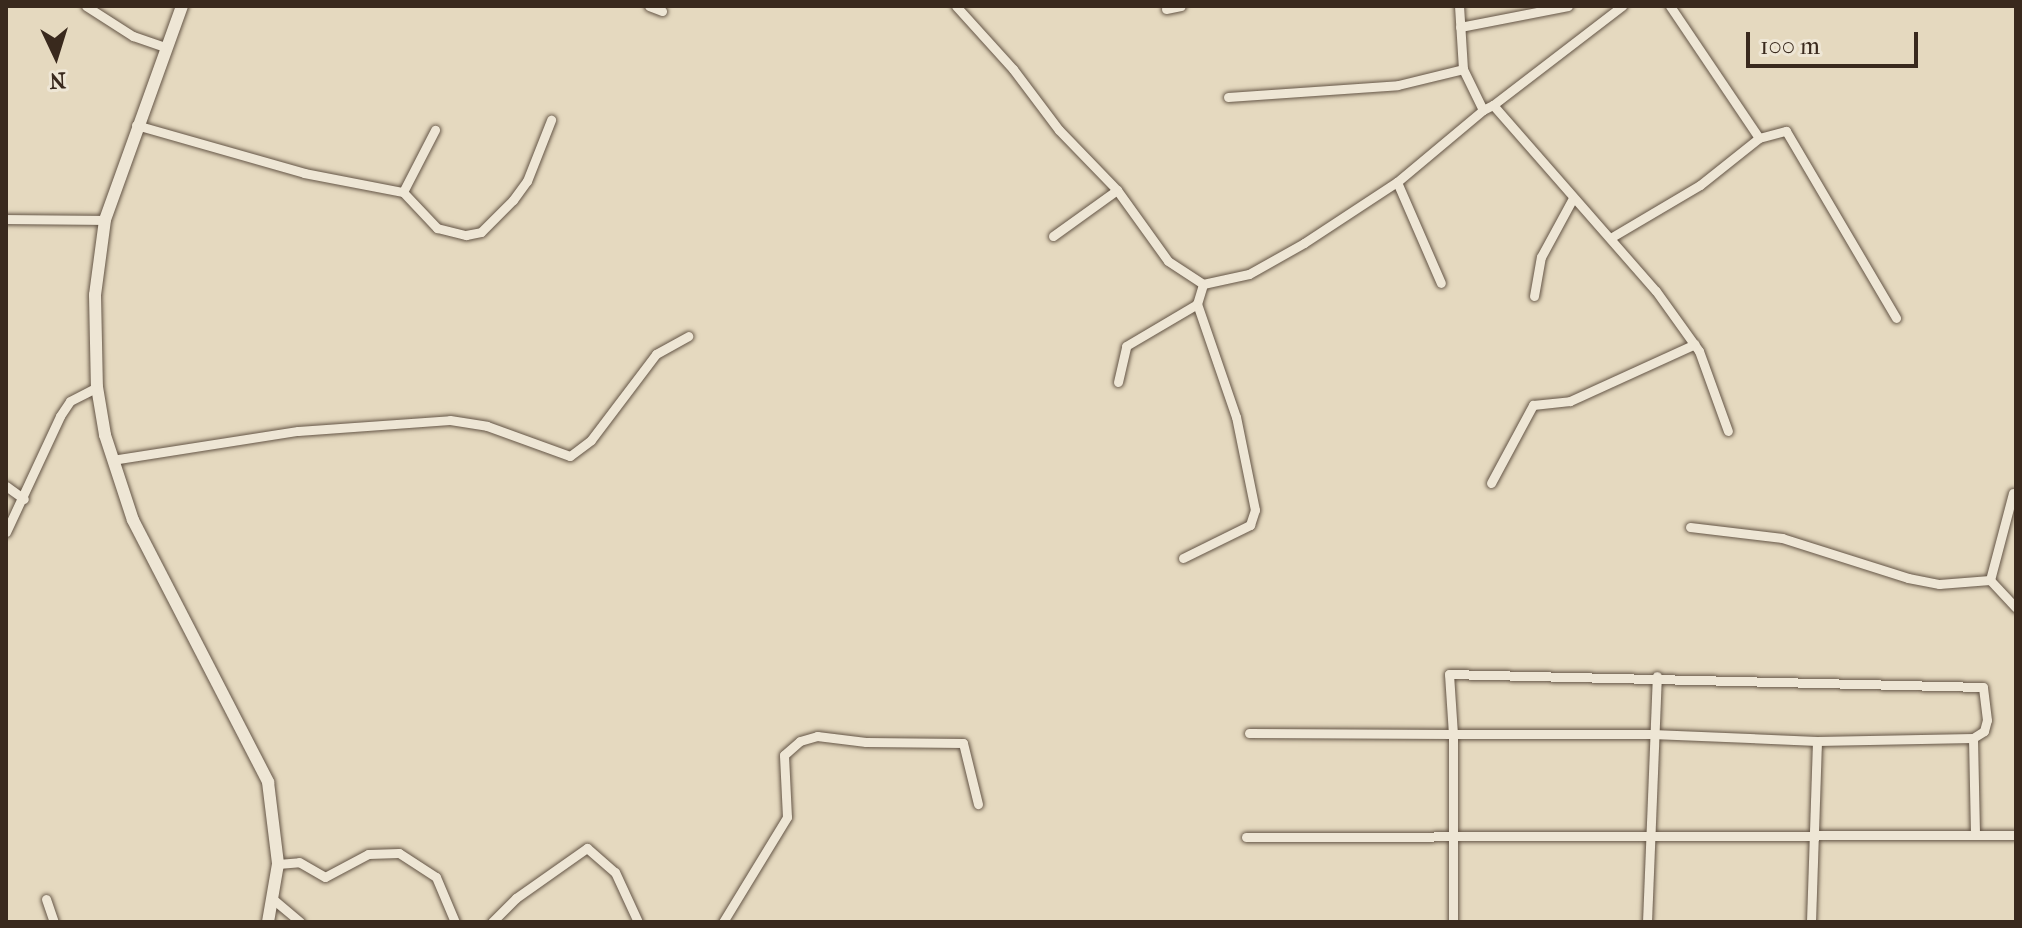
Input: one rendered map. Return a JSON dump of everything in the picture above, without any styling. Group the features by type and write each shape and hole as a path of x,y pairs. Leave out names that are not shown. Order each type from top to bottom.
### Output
{"street":[{"path":"86,6 133,36 167,48"},
{"path":"182,6 136,125 105,220 95,295 97,387 112,460 147,549 259,759 275,815 278,864 268,922"},
{"path":"649,6 662,11"},
{"path":"956,6 1059,130 1117,190 1168,261 1203,284 1220,284 1275,261 1397,182 1483,110 1622,6"},
{"path":"1166,9 1181,6"},
{"path":"1459,6 1463,69 1483,110"},
{"path":"1460,27 1568,6"},
{"path":"1670,6 1759,138"},
{"path":"1228,97 1398,85 1463,69"},
{"path":"1493,105 1573,198 1612,237 1695,344 1728,431"},
{"path":"136,125 318,176 403,192 447,233 481,232 527,181 551,120"},
{"path":"403,192 435,130"},
{"path":"1612,237 1700,185 1759,138 1779,130 1792,135 1896,318"},
{"path":"1397,182 1441,283"},
{"path":"1053,236 1117,190"},
{"path":"1534,296 1541,257 1573,198"},
{"path":"6,219 105,220"},
{"path":"1183,558 1250,525 1255,510 1236,417 1197,304 1203,284"},
{"path":"1118,382 1126,346 1197,304"},
{"path":"112,460 298,431 450,420 487,426 570,456 591,440 656,354 688,336"},
{"path":"1491,483 1533,405 1570,401 1695,344"},
{"path":"6,532 60,416 70,401 97,387"},
{"path":"6,486 24,499"},
{"path":"1990,580 2013,493"},
{"path":"1690,527 1782,538 1908,578 1939,584 1990,580"},
{"path":"1990,580 2016,608"},
{"path":"1249,733 1453,734 1652,734 1817,741 1973,738 1984,731 1987,696 1983,687 1969,683 1449,674 1453,734 1453,922"},
{"path":"1647,922 1652,734 1657,676"},
{"path":"723,922 787,817 784,755 800,741 817,736 866,742 963,743 978,804"},
{"path":"1973,738 1975,835"},
{"path":"1811,922 1817,741"},
{"path":"1246,837 2016,835"},
{"path":"492,922 516,898 587,848 615,872 638,922"},
{"path":"278,864 299,862 325,877 368,854 399,853 436,877 455,922"},
{"path":"46,899 54,922"},
{"path":"274,900 300,922"}]}
